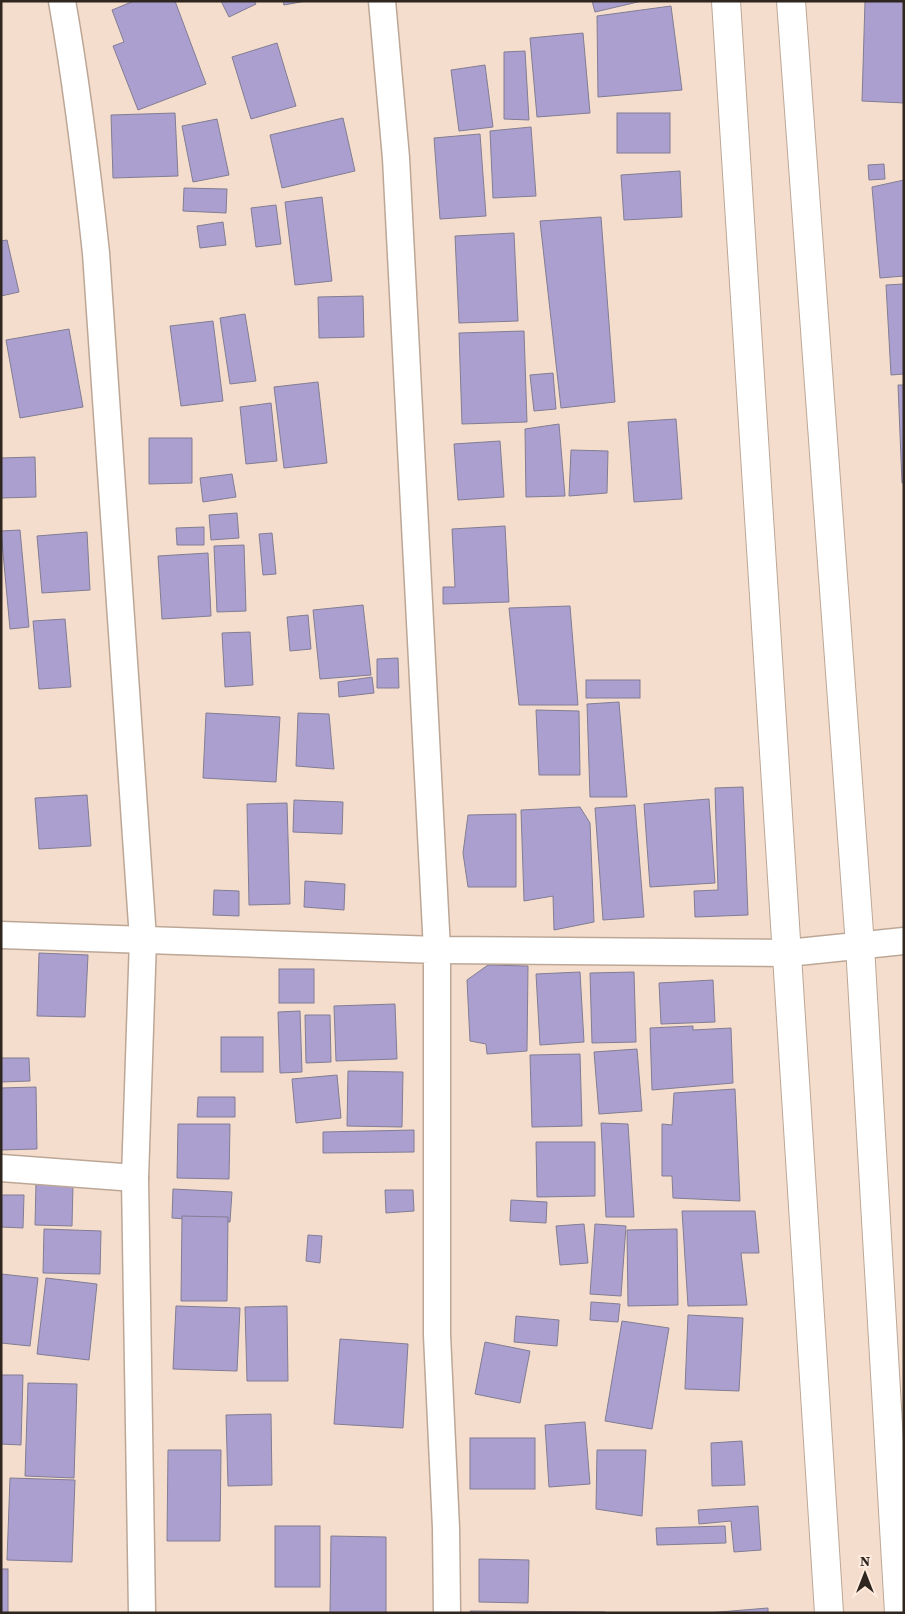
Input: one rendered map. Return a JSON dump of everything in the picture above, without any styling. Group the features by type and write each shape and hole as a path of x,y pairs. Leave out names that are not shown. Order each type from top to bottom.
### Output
{"main road":[{"path":"726,1 829,1613"},
{"path":"791,1 860,946 899,1613"}],"street":[{"path":"62,1 88,172 96,253 143,939 135,1178 142,1613"},
{"path":"382,1 396,158 436,950 437,1335 446,1528 447,1613"},
{"path":"1,935 436,950 788,953 904,941"},
{"path":"1,1168 135,1178"}],"building":[{"path":"134,1 175,1 206,84 138,110 113,46 124,42 112,10"},
{"path":"221,1 254,1 256,4 229,17"},
{"path":"283,1 306,1 284,5"},
{"path":"592,1 642,1 595,12"},
{"path":"865,1 904,1 904,103 862,101"},
{"path":"671,6 682,90 598,97 597,16"},
{"path":"583,33 590,113 537,117 530,38"},
{"path":"277,43 296,106 251,119 232,57"},
{"path":"525,51 529,120 504,119 504,52"},
{"path":"485,65 493,127 459,131 451,70"},
{"path":"175,113 178,176 113,178 111,115"},
{"path":"617,113 670,113 670,153 617,153"},
{"path":"343,118 355,171 282,188 270,135"},
{"path":"217,119 229,175 193,182 182,126"},
{"path":"531,127 536,196 493,198 490,131"},
{"path":"480,134 486,216 440,219 434,138"},
{"path":"884,164 885,179 869,180 868,165"},
{"path":"680,171 682,217 624,220 621,175"},
{"path":"904,180 904,276 880,278 872,187"},
{"path":"184,188 227,189 226,213 183,211"},
{"path":"322,197 332,281 295,285 285,202"},
{"path":"276,205 281,244 256,247 251,208"},
{"path":"601,217 615,402 561,408 540,221"},
{"path":"223,222 226,245 200,248 197,226"},
{"path":"514,233 518,321 459,323 455,236"},
{"path":"7,240 19,292 1,296 1,241"},
{"path":"904,284 904,374 891,375 886,285"},
{"path":"363,296 364,337 319,338 318,297"},
{"path":"245,314 256,381 230,384 220,318"},
{"path":"213,321 223,401 181,406 170,326"},
{"path":"69,329 83,407 20,418 6,340"},
{"path":"524,331 527,422 462,424 459,333"},
{"path":"553,373 556,409 534,411 530,375"},
{"path":"318,382 327,463 284,468 274,387"},
{"path":"898,385 904,385 904,483 902,483"},
{"path":"271,403 277,461 246,464 240,407"},
{"path":"676,419 682,499 634,502 628,422"},
{"path":"559,424 565,496 526,497 525,429"},
{"path":"149,438 192,438 192,483 149,484"},
{"path":"500,441 504,497 458,500 454,444"},
{"path":"571,450 608,451 607,493 569,496"},
{"path":"35,457 36,497 1,498 1,458"},
{"path":"232,474 236,497 203,502 200,478"},
{"path":"237,513 239,538 211,540 209,515"},
{"path":"505,526 509,602 443,604 443,587 455,587 452,529"},
{"path":"204,527 204,545 177,545 176,528"},
{"path":"20,530 29,627 10,629 1,531"},
{"path":"87,532 90,590 42,593 37,536"},
{"path":"272,533 276,574 263,575 259,534"},
{"path":"244,545 246,611 217,612 214,546"},
{"path":"208,553 211,616 162,619 158,556"},
{"path":"363,605 371,675 320,679 313,610"},
{"path":"570,606 578,705 519,705 509,608"},
{"path":"308,615 311,649 290,651 287,617"},
{"path":"65,619 71,687 39,689 33,621"},
{"path":"250,632 253,685 225,687 222,633"},
{"path":"398,658 399,688 377,688 377,659"},
{"path":"372,677 374,693 339,697 338,682"},
{"path":"586,680 640,680 640,698 586,698"},
{"path":"619,702 627,797 590,797 587,704"},
{"path":"536,710 579,711 580,775 539,775"},
{"path":"206,713 280,717 276,782 203,778"},
{"path":"298,713 329,714 334,769 296,766"},
{"path":"743,787 748,915 695,917 694,891 718,890 715,788"},
{"path":"87,795 91,846 39,849 35,798"},
{"path":"709,799 715,883 650,887 644,804"},
{"path":"294,800 343,802 342,834 293,832"},
{"path":"287,803 290,904 249,905 247,804"},
{"path":"635,805 644,917 603,920 595,808"},
{"path":"580,807 590,823 594,922 554,930 553,896 524,901 521,810"},
{"path":"516,814 516,887 468,887 463,853 468,815"},
{"path":"305,881 345,884 344,910 304,907"},
{"path":"214,890 239,891 239,916 213,915"},
{"path":"39,953 88,955 85,1017 37,1016"},
{"path":"488,965 528,966 527,1051 487,1054 486,1044 470,1041 467,980"},
{"path":"279,969 314,969 314,1003 279,1003"},
{"path":"580,972 584,1042 540,1045 536,974"},
{"path":"634,972 636,1042 592,1043 590,973"},
{"path":"713,980 715,1022 661,1024 659,983"},
{"path":"395,1004 397,1059 336,1061 334,1006"},
{"path":"300,1011 302,1072 280,1073 278,1012"},
{"path":"305,1015 330,1015 331,1062 306,1063"},
{"path":"693,1026 693,1030 731,1028 733,1083 652,1090 650,1028"},
{"path":"221,1037 263,1037 263,1072 221,1072"},
{"path":"637,1049 642,1111 599,1114 594,1052"},
{"path":"580,1054 582,1126 532,1127 530,1055"},
{"path":"1,1058 29,1058 30,1081 1,1082"},
{"path":"348,1071 403,1072 402,1127 347,1126"},
{"path":"337,1075 341,1118 296,1123 292,1079"},
{"path":"36,1087 37,1149 1,1150 1,1088"},
{"path":"735,1089 740,1201 673,1198 672,1176 662,1176 662,1124 672,1125 674,1093"},
{"path":"198,1097 235,1097 235,1117 197,1117"},
{"path":"601,1123 628,1124 634,1217 606,1217"},
{"path":"178,1124 230,1124 229,1179 177,1178"},
{"path":"414,1130 414,1152 323,1153 323,1132"},
{"path":"536,1142 595,1142 595,1196 537,1197"},
{"path":"36,1183 73,1184 72,1226 35,1225"},
{"path":"173,1189 232,1192 230,1222 172,1218"},
{"path":"385,1190 413,1190 414,1211 386,1213"},
{"path":"1,1195 24,1195 23,1228 1,1227"},
{"path":"511,1200 547,1202 546,1223 510,1221"},
{"path":"682,1211 755,1211 759,1253 741,1253 747,1305 688,1306"},
{"path":"182,1216 228,1217 227,1301 181,1301"},
{"path":"584,1224 588,1263 560,1265 556,1226"},
{"path":"595,1224 626,1226 621,1296 590,1294"},
{"path":"44,1229 101,1231 100,1274 43,1273"},
{"path":"677,1229 678,1305 628,1306 627,1230"},
{"path":"308,1235 322,1236 320,1263 306,1261"},
{"path":"1,1274 38,1278 30,1346 1,1343"},
{"path":"46,1278 97,1284 89,1360 37,1354"},
{"path":"591,1302 620,1304 618,1322 590,1320"},
{"path":"176,1306 240,1308 237,1371 173,1369"},
{"path":"287,1306 288,1381 247,1381 245,1307"},
{"path":"688,1315 743,1318 739,1391 685,1389"},
{"path":"516,1316 559,1320 557,1346 514,1342"},
{"path":"622,1321 669,1328 652,1429 605,1421"},
{"path":"340,1339 408,1344 403,1428 334,1424"},
{"path":"485,1342 530,1351 520,1403 475,1394"},
{"path":"1,1375 23,1375 21,1445 1,1444"},
{"path":"28,1383 77,1384 74,1478 25,1476"},
{"path":"271,1414 272,1485 228,1486 226,1415"},
{"path":"585,1422 590,1484 549,1487 545,1425"},
{"path":"470,1438 535,1438 535,1489 470,1489"},
{"path":"742,1441 745,1485 712,1486 711,1443"},
{"path":"168,1450 221,1450 220,1541 167,1541"},
{"path":"597,1450 646,1450 642,1516 596,1509"},
{"path":"10,1478 75,1480 72,1562 7,1560"},
{"path":"758,1506 761,1550 734,1552 731,1521 699,1524 698,1510"},
{"path":"275,1526 320,1526 320,1587 275,1587"},
{"path":"725,1526 726,1543 657,1545 656,1528"},
{"path":"331,1536 386,1537 386,1613 330,1613"},
{"path":"479,1559 529,1560 528,1603 479,1602"},
{"path":"1,1569 8,1569 8,1613 1,1613"},
{"path":"768,1608 768,1613 707,1613"},
{"path":"470,1611 605,1612 605,1613 471,1613"}]}
